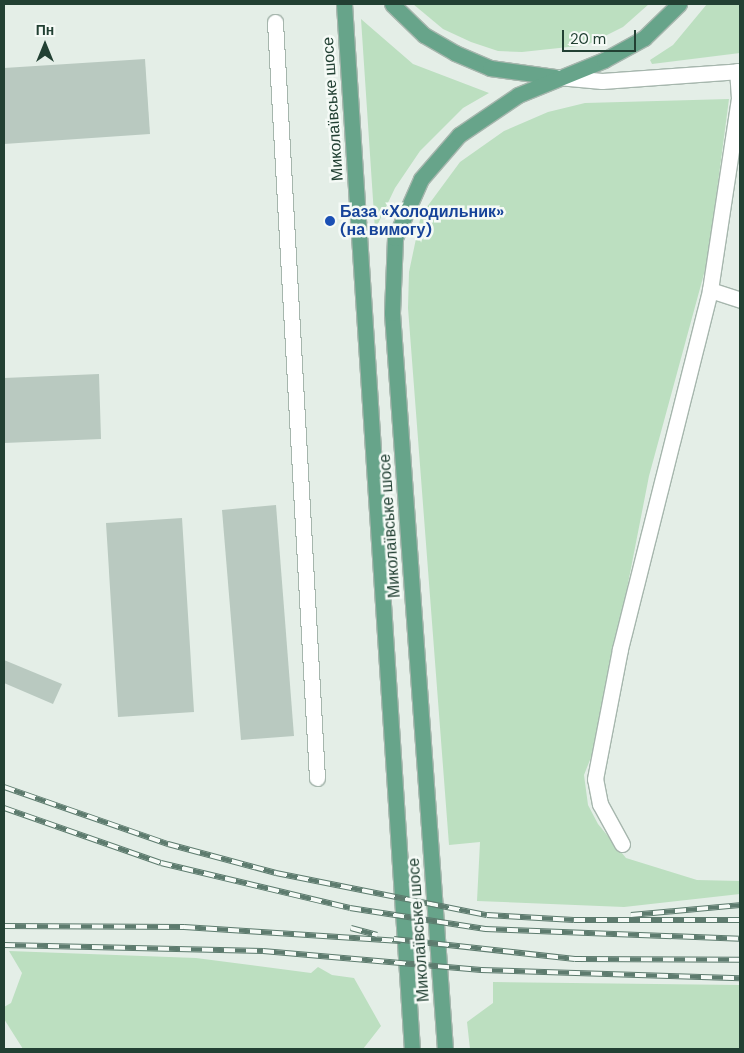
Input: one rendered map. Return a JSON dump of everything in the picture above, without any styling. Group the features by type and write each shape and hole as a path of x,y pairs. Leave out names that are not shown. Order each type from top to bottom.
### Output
{"main road":[{"name":"Миколаївське шосе","path":"344,4 411,1048"},
{"path":"392,4 424,36 455,53 490,68 558,77"},
{"name":"Миколаївське шосе","path":"445,1049 392,264 401,217 421,179 441,154 484,116 558,77 604,60 644,38 679,4"}],"street":[{"path":"275,22 317,778"},
{"path":"558,77 602,81 739,71 739,98 710,290 620,649 597,760 595,780 600,804 622,844"},
{"path":"710,290 740,300"}],"green space":[{"path":"413,4 649,4 623,27 587,45 522,52 498,51 471,42 443,29"},
{"path":"707,4 740,4 740,53 652,64 650,60 673,45"},
{"path":"361,19 413,64 489,93 463,108 420,151 395,188 375,230"},
{"path":"729,99 708,259 649,476 597,742 584,775 588,805 598,824 626,858 697,880 740,881 740,894 624,907 477,901 480,842 449,845 408,308 409,272 421,215 460,162 504,131 548,112 585,103"},
{"path":"9,951 196,958 311,973 318,967 332,975 354,978 381,1026 363,1049 23,1049 4,1019 4,1007 11,1003 22,973"},
{"path":"493,982 740,985 740,1049 470,1049 467,1022 493,1003"}],"building":[{"path":"145,59 150,134 4,144 4,68"},
{"path":"99,374 101,439 4,443 4,378"},
{"path":"276,505 294,736 241,740 222,510"},
{"path":"182,518 194,712 118,717 106,523"},
{"path":"4,660 62,684 53,704 4,683"}],"railway":[{"path":"4,787 168,844 276,873 487,915 574,920 740,920"},
{"path":"4,808 161,863 350,908 485,929 740,939"},
{"path":"631,915 740,905"},
{"path":"4,926 184,927 401,941"},
{"path":"351,928 377,935"},
{"path":"394,939 575,959 740,960"},
{"path":"4,945 263,951 481,970 740,978"}],"place":[{"name":"База «Холодильник» (на вимогу)","path":"330,221"}]}
